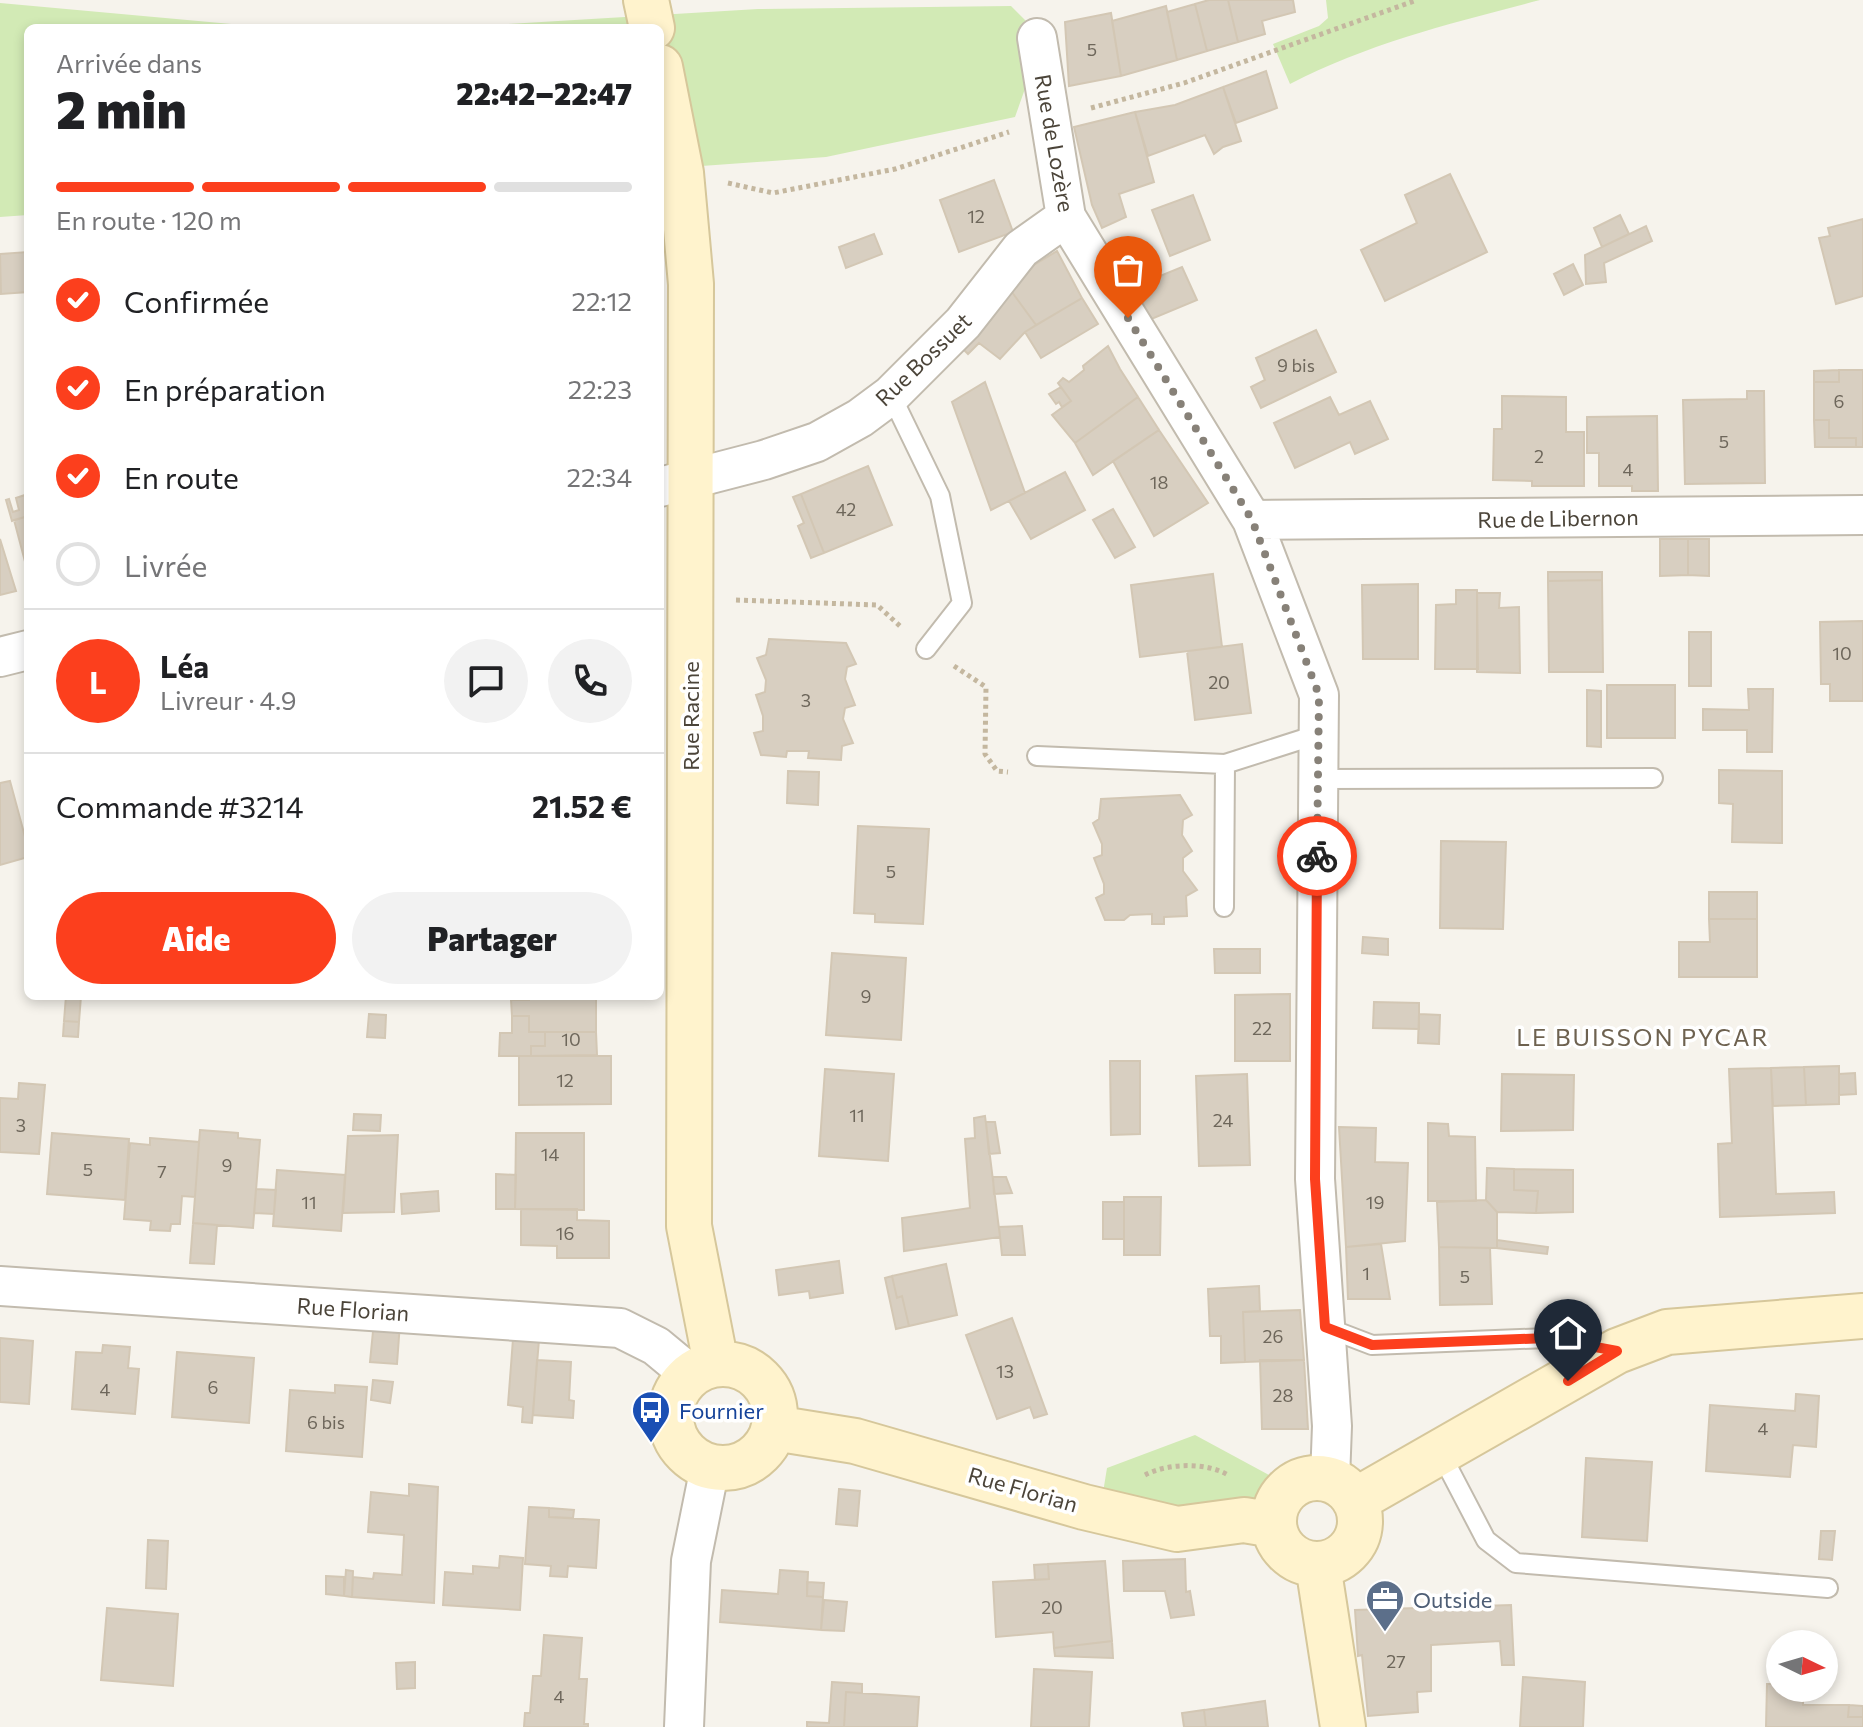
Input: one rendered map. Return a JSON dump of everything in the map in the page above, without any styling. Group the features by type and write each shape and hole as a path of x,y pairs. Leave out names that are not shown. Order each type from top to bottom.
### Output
{"street":[{"path":"646,0 651,24"},
{"name":"Rue de Lozère","path":"1037,38 1066,217 1252,520 1319,695 1315,1179 1332,1426 1343,1490"},
{"name":"Rue Racine","path":"664,86 676,142 691,284 675,483 689,1226 703,1369"},
{"name":"Rue Bossuet","path":"675,483 764,460 817,442 860,418 891,395 963,323 1021,249 1066,217"},
{"name":"Rue de Libernon","path":"1252,520 1863,515"},
{"path":"0,657 24,651"},
{"name":"Rue Florian","path":"0,1286 620,1328 703,1369"},
{"path":"1343,1490 1361,1515 1355,1544 1345,1555 1318,1565 1305,1563 1283,1549 1274,1525 1278,1503 1294,1484 1305,1479 1343,1490 1440,1452 1617,1351 1667,1332 1863,1316"},
{"path":"733,1364 748,1370 771,1395 775,1411 774,1428 768,1444 743,1465 710,1467 695,1461 683,1450 674,1435 670,1419 679,1387 703,1369 733,1364"},
{"name":"Rue Florian","path":"774,1428 855,1441 1084,1507 1177,1529 1244,1520 1274,1525"},
{"path":"684,1727 691,1561 710,1467"},
{"path":"1318,1565 1343,1727"}],"lane":[{"path":"891,395 940,496 962,603 926,649"},
{"path":"1037,756 1225,764 1319,734"},
{"path":"1224,907 1225,764"},
{"path":"1318,779 1653,778"},
{"path":"1325,1327 1372,1345 1547,1338 1617,1351"},
{"path":"1440,1452 1486,1540 1516,1563 1828,1588"}],"green space":[{"path":"1326,0 1540,0 1382,45 1290,84 1273,44 1319,26 1328,18"},
{"path":"0,3 230,24 24,24 24,215 0,217"},
{"path":"1011,6 1027,22 1027,83 1015,117 826,157 664,169 664,24 509,24 758,9"},
{"path":"1195,1435 1269,1475 1260,1508 1100,1511 1107,1468"}],"building":[{"path":"1228,0 1238,42 1207,51 1195,4"},
{"path":"1228,0 1293,0 1295,12 1262,21 1265,34 1238,42"},
{"path":"1195,4 1207,51 1177,60 1167,12"},
{"path":"1166,6 1177,60 1121,76 1112,21"},
{"path":"1111,13 1121,76 1069,86 1065,22"},
{"path":"1266,71 1277,108 1236,123 1223,87"},
{"path":"1223,87 1241,141 1223,147 1214,154 1205,135 1148,156 1135,112 1175,105"},
{"path":"1135,112 1154,182 1119,194 1126,217 1102,228 1092,205 1074,127"},
{"path":"1450,174 1487,252 1385,301 1361,250 1417,223 1405,195"},
{"path":"994,180 1013,232 959,252 940,200"},
{"path":"1193,195 1210,240 1170,256 1152,210"},
{"path":"1620,215 1629,234 1602,247 1594,228"},
{"path":"1863,219 1863,296 1836,304 1819,238 1830,236 1828,228"},
{"path":"1646,226 1652,241 1604,263 1606,282 1586,284 1585,255"},
{"path":"874,234 882,254 846,268 839,247"},
{"path":"1057,251 1082,298 1036,325 1009,288 1034,265"},
{"path":"24,252 24,292 1,294 0,254"},
{"path":"1573,264 1583,285 1564,295 1554,274"},
{"path":"1182,267 1197,300 1149,320 1133,287"},
{"path":"1009,288 1036,325 1025,332 1000,359 979,343 968,354 960,346"},
{"path":"1082,298 1098,324 1041,358 1025,332"},
{"path":"1316,330 1336,372 1261,408 1251,387 1265,380 1256,358"},
{"path":"1108,346 1138,397 1075,443 1052,415 1071,401 1058,383 1063,378 1069,382"},
{"path":"1839,370 1863,370 1863,447 1856,447 1856,438 1829,438 1829,420 1814,420 1814,382 1839,382"},
{"path":"1839,370 1839,382 1814,382 1814,371"},
{"path":"985,382 1025,493 991,510 952,402"},
{"path":"1061,387 1071,401 1062,407 1049,394"},
{"path":"1747,391 1764,391 1765,483 1685,484 1683,400 1747,399"},
{"path":"1502,396 1566,397 1566,432 1584,432 1584,486 1532,486 1532,481 1493,480 1494,429 1502,429"},
{"path":"1138,397 1159,430 1093,475 1075,443"},
{"path":"1330,397 1339,415 1370,401 1388,439 1355,454 1350,442 1295,468 1274,423"},
{"path":"1657,416 1658,491 1632,491 1632,486 1599,486 1599,453 1587,453 1587,417"},
{"path":"1814,420 1829,420 1829,438 1856,438 1856,447 1815,447"},
{"path":"1159,430 1208,503 1154,536 1113,461"},
{"path":"868,466 892,525 824,553 801,494"},
{"path":"1065,472 1085,510 1031,539 1009,501"},
{"path":"801,494 824,553 811,558 798,526 804,523 793,497"},
{"path":"24,495 24,517 12,521 6,500 9,499 13,512 19,510 16,498"},
{"path":"1113,509 1135,547 1115,558 1093,520"},
{"path":"24,517 24,558 14,520"},
{"path":"0,539 16,591 0,595"},
{"path":"1660,539 1688,539 1688,575 1660,576"},
{"path":"1688,539 1709,539 1709,576 1688,575"},
{"path":"1548,572 1602,572 1602,580 1548,581"},
{"path":"1213,574 1222,647 1140,657 1131,585"},
{"path":"1602,580 1603,672 1549,672 1548,581"},
{"path":"1418,584 1418,659 1363,659 1362,585"},
{"path":"1456,590 1477,590 1478,669 1435,669 1436,605 1456,604"},
{"path":"1477,593 1500,593 1499,608 1519,607 1520,673 1477,672"},
{"path":"1863,621 1863,701 1830,701 1830,684 1821,684 1820,622"},
{"path":"1689,632 1711,632 1711,686 1689,686"},
{"path":"769,639 846,643 856,664 847,667 845,679 855,705 845,708 843,719 853,743 842,746 841,760 808,758 809,751 787,751 786,757 761,755 754,733 763,731 763,716 756,695 765,692 766,680 757,658 766,655"},
{"path":"1242,644 1251,713 1195,720 1187,651"},
{"path":"1607,685 1675,685 1675,738 1607,738"},
{"path":"1748,689 1773,689 1772,752 1747,752 1747,730 1703,730 1703,709 1749,710"},
{"path":"1587,690 1601,691 1601,747 1587,746"},
{"path":"1719,770 1782,771 1782,843 1732,842 1733,804 1719,803"},
{"path":"788,771 819,772 818,805 787,803"},
{"path":"10,781 24,833 24,858 0,865 0,783"},
{"path":"1180,795 1192,815 1183,820 1182,835 1192,851 1183,858 1183,871 1197,890 1186,896 1187,916 1164,917 1164,924 1152,924 1152,914 1130,915 1124,920 1105,920 1096,898 1104,894 1104,884 1094,858 1102,855 1102,844 1093,823 1099,819 1101,799"},
{"path":"858,826 929,829 923,924 875,922 875,914 854,913"},
{"path":"1441,841 1506,842 1503,929 1440,928"},
{"path":"1709,892 1757,892 1757,919 1709,919"},
{"path":"1709,919 1757,919 1757,977 1679,977 1679,942 1710,942"},
{"path":"1363,937 1388,939 1388,955 1362,953"},
{"path":"1214,949 1260,949 1260,973 1215,973"},
{"path":"832,953 906,958 901,1040 826,1035"},
{"path":"1290,994 1290,1061 1235,1061 1235,995"},
{"path":"66,1000 81,1000 79,1022 64,1021"},
{"path":"511,1000 596,1000 596,1032 529,1032 529,1016 512,1016"},
{"path":"1374,1002 1419,1003 1419,1029 1373,1028"},
{"path":"369,1014 386,1015 385,1038 367,1037"},
{"path":"1419,1014 1440,1015 1439,1044 1418,1043"},
{"path":"512,1016 529,1016 529,1032 545,1032 545,1046 531,1046 531,1056 499,1056 500,1033 512,1033"},
{"path":"64,1021 79,1022 78,1037 63,1036"},
{"path":"545,1032 596,1032 597,1055 531,1056 531,1046 545,1046"},
{"path":"519,1056 611,1056 611,1104 519,1105"},
{"path":"1110,1061 1140,1061 1140,1134 1111,1135"},
{"path":"1839,1066 1839,1104 1806,1105 1804,1067"},
{"path":"1804,1067 1806,1105 1773,1106 1771,1068"},
{"path":"1771,1068 1776,1194 1834,1192 1835,1213 1720,1217 1718,1144 1732,1143 1729,1069"},
{"path":"825,1069 894,1074 888,1161 819,1156"},
{"path":"1855,1073 1856,1094 1839,1095 1839,1074"},
{"path":"1247,1074 1250,1165 1199,1166 1196,1076"},
{"path":"1502,1074 1574,1075 1573,1130 1501,1131"},
{"path":"19,1083 45,1085 39,1154 0,1152 0,1098 18,1099"},
{"path":"354,1114 381,1115 380,1131 353,1130"},
{"path":"985,1116 1000,1237 904,1251 902,1218 970,1208 965,1139 975,1138 974,1118"},
{"path":"986,1122 995,1122 1000,1153 989,1154"},
{"path":"1428,1123 1448,1124 1449,1136 1475,1137 1476,1201 1428,1201"},
{"path":"1339,1127 1376,1128 1375,1162 1408,1163 1405,1241 1346,1247"},
{"path":"200,1130 238,1133 238,1138 260,1140 253,1228 193,1223"},
{"path":"52,1133 129,1139 125,1200 47,1194"},
{"path":"516,1133 584,1133 584,1210 515,1209"},
{"path":"398,1135 394,1212 343,1213 348,1136"},
{"path":"150,1138 199,1142 195,1197 182,1196 180,1224 171,1224 170,1231 150,1230 151,1221 124,1219 130,1143 150,1145"},
{"path":"1487,1168 1514,1169 1514,1190 1538,1191 1536,1213 1497,1212 1486,1200"},
{"path":"1514,1169 1573,1170 1573,1212 1536,1213 1538,1191 1514,1190"},
{"path":"277,1170 345,1175 341,1231 273,1226"},
{"path":"496,1174 516,1175 515,1209 496,1209"},
{"path":"993,1177 1006,1177 1012,1193 994,1194"},
{"path":"256,1189 276,1190 274,1214 254,1213"},
{"path":"438,1191 439,1211 402,1214 401,1194"},
{"path":"1124,1197 1161,1197 1160,1255 1124,1255"},
{"path":"1486,1200 1497,1212 1497,1248 1439,1247 1437,1202"},
{"path":"1103,1202 1124,1202 1124,1239 1103,1239"},
{"path":"521,1209 577,1209 577,1220 609,1221 609,1258 557,1258 557,1246 521,1245"},
{"path":"193,1223 217,1225 214,1264 190,1263"},
{"path":"1022,1226 1025,1255 1002,1255 999,1227"},
{"path":"1497,1240 1548,1247 1547,1254 1497,1248"},
{"path":"1381,1244 1390,1299 1348,1299 1346,1247"},
{"path":"1439,1247 1490,1248 1492,1304 1440,1305"},
{"path":"839,1261 843,1293 810,1298 809,1291 779,1295 776,1270"},
{"path":"946,1264 957,1315 909,1326 902,1296 897,1298 892,1276"},
{"path":"892,1276 897,1298 902,1296 909,1326 896,1329 885,1278"},
{"path":"1259,1286 1260,1311 1243,1312 1245,1362 1221,1363 1221,1336 1210,1336 1208,1289"},
{"path":"1300,1310 1304,1360 1245,1362 1243,1312"},
{"path":"1012,1318 1047,1414 1034,1418 1030,1407 997,1419 966,1335"},
{"path":"374,1321 400,1323 397,1364 370,1362"},
{"path":"0,1338 33,1341 29,1404 0,1402"},
{"path":"513,1339 539,1340 532,1423 522,1422 523,1407 508,1405"},
{"path":"103,1345 130,1347 128,1368 139,1369 135,1414 72,1409 76,1352 102,1353"},
{"path":"177,1352 254,1358 249,1423 172,1417"},
{"path":"537,1360 571,1362 569,1400 574,1401 573,1418 533,1415"},
{"path":"1260,1360 1304,1360 1308,1429 1262,1429"},
{"path":"373,1380 393,1382 390,1403 371,1400"},
{"path":"335,1385 367,1387 362,1457 286,1451 290,1390 335,1393"},
{"path":"1796,1394 1819,1396 1816,1447 1793,1445 1790,1477 1706,1471 1710,1405 1795,1411"},
{"path":"1586,1458 1652,1462 1647,1541 1582,1537"},
{"path":"409,1484 438,1487 434,1603 352,1597 353,1577 373,1579 374,1573 402,1575 404,1535 368,1532 371,1492 409,1496"},
{"path":"839,1489 860,1491 857,1526 836,1524"},
{"path":"529,1507 549,1508 549,1517 599,1520 596,1568 568,1566 567,1577 550,1576 551,1566 525,1564"},
{"path":"549,1508 574,1510 573,1518 549,1517"},
{"path":"1821,1531 1835,1531 1832,1560 1819,1559"},
{"path":"148,1540 168,1541 166,1589 146,1588"},
{"path":"500,1556 523,1558 520,1610 443,1605 445,1572 473,1574 473,1566 499,1568"},
{"path":"1185,1559 1186,1592 1190,1591 1194,1615 1171,1618 1165,1591 1124,1591 1123,1561"},
{"path":"1105,1561 1112,1641 1054,1648 1053,1632 996,1637 993,1582 1049,1579 1048,1564"},
{"path":"1048,1564 1049,1579 1035,1580 1034,1565"},
{"path":"346,1570 353,1571 352,1597 344,1596"},
{"path":"780,1570 808,1572 807,1596 823,1597 821,1630 720,1622 722,1590 778,1594"},
{"path":"326,1576 344,1577 344,1596 326,1594"},
{"path":"807,1582 824,1583 823,1597 807,1596"},
{"path":"824,1600 847,1602 844,1631 821,1630"},
{"path":"1511,1605 1514,1665 1502,1665 1500,1641 1431,1645 1431,1691 1417,1692 1418,1712 1368,1716 1362,1655 1358,1656 1355,1610"},
{"path":"107,1608 178,1614 173,1686 101,1680"},
{"path":"544,1635 582,1638 579,1679 587,1679 584,1724 588,1727 524,1727 525,1713 530,1713 533,1676 541,1676"},
{"path":"1112,1641 1113,1658 1055,1656 1054,1648"},
{"path":"415,1662 415,1688 397,1689 396,1663"},
{"path":"1034,1669 1092,1672 1089,1727 1031,1727"},
{"path":"1523,1677 1585,1682 1583,1727 1520,1727"},
{"path":"832,1682 862,1684 862,1693 846,1692 844,1727 807,1727 807,1722 829,1723"},
{"path":"846,1692 919,1697 917,1727 844,1727"},
{"path":"1265,1701 1268,1727 1206,1727 1204,1710"},
{"path":"1767,1702 1849,1705 1848,1717 1863,1717 1863,1727 1766,1727"},
{"path":"1849,1705 1863,1706 1863,1717 1848,1717"},
{"path":"1204,1710 1206,1727 1184,1727 1182,1713"}],"way so far":[{"path":"1128,318 1252,520 1319,695 1317,856"}],"place":[{"name":"Fournier","path":"651,1444"},
{"name":"Outside","path":"1385,1633"}],"district":[{"name":"LE BUISSON PYCAR","path":"1643,1036"}],"route":[{"path":"1317,856 1315,1179 1325,1327 1372,1345 1547,1338 1617,1351 1568,1381"}]}
